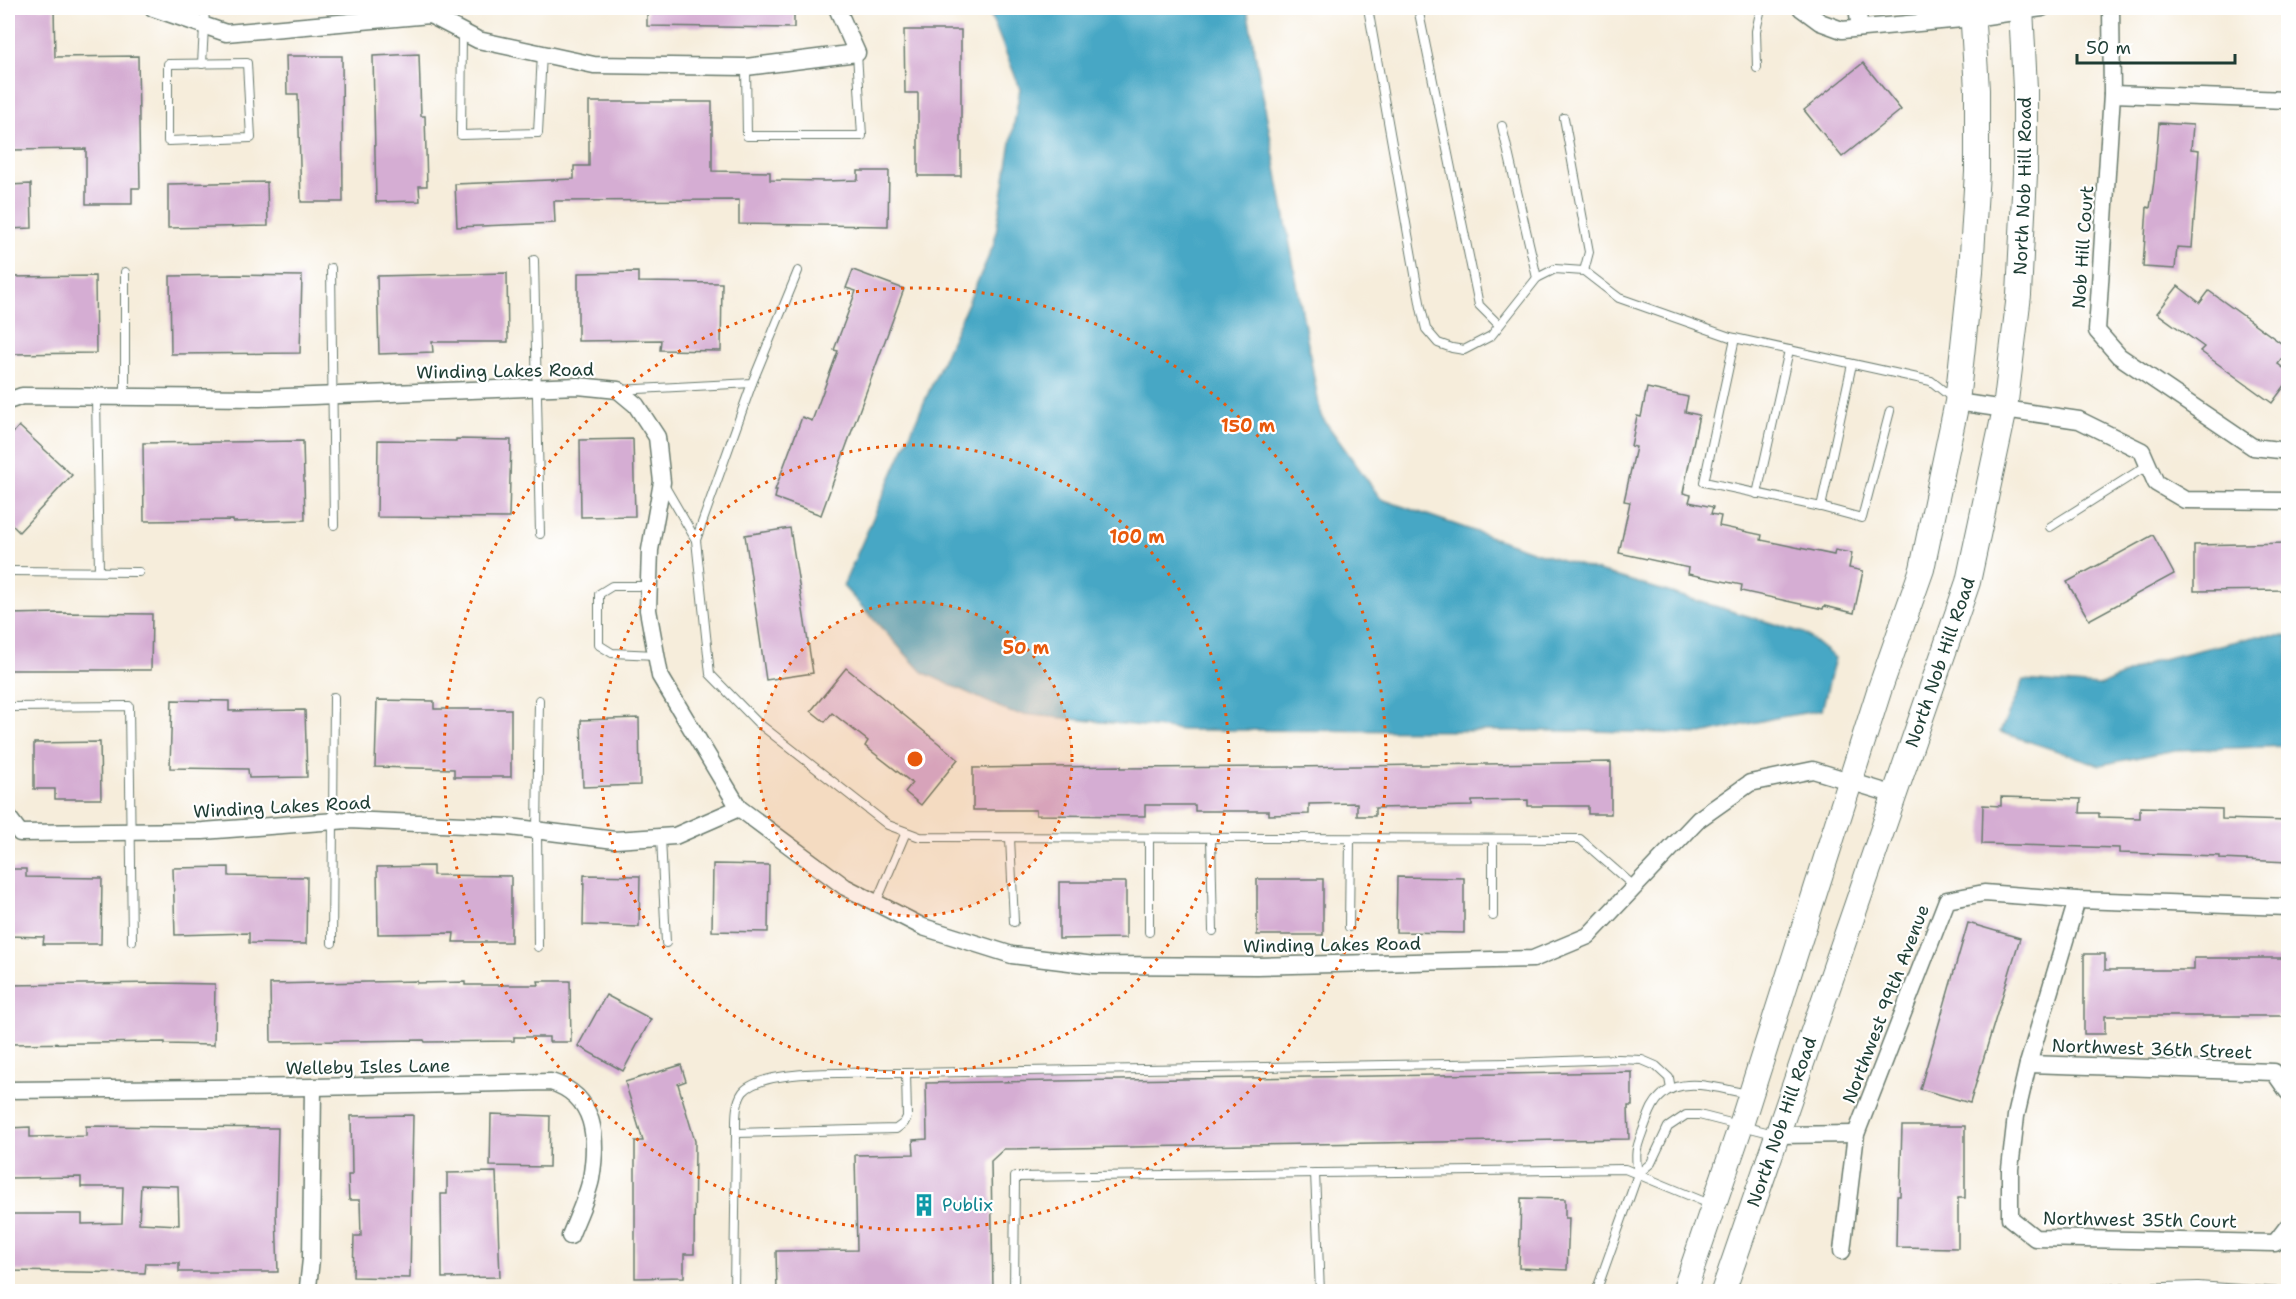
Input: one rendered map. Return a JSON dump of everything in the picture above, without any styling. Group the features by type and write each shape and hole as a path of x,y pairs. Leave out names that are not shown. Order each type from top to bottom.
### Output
{"main road":[{"name":"North Nob Hill Road","path":"1723,1292 1968,582 2005,409 2019,295 2025,174 2028,9"},
{"name":"North Nob Hill Road","path":"1684,1292 1751,1095 1850,780 1922,569 1957,402 1971,271 1977,172 1977,90 1972,13"}],"street":[{"path":"153,8 226,33 432,11 478,40 594,65 746,67 857,53 837,8"},
{"path":"1801,8 1820,22 1842,30 1972,13 2028,9"},
{"path":"1857,8 1860,28"},
{"name":"Nob Hill Court","path":"2111,8 2112,94 2097,331 2119,356 2253,447 2289,451"},
{"path":"2112,94 2289,100"},
{"name":"Winding Lakes Road","path":"8,401 22,396 260,398 578,386 618,390 636,405 657,436 662,482 650,550 648,610 660,676 739,808 845,887 923,927 1012,955 1094,965 1257,966 1533,959 1588,936 1699,819 1750,783 1813,770 1895,795"},
{"path":"1957,402 2079,420 2142,451 2156,483 2185,500 2289,501"},
{"name":"Winding Lakes Road","path":"8,817 21,833 203,831 333,821 499,826 615,840 675,836 739,808"},
{"name":"Northwest 99th Avenue","path":"1842,1251 1856,1134 1947,900 1984,893 2077,900"},
{"path":"2028,1064 2077,900 2289,907"},
{"name":"Northwest 36th Street","path":"2028,1064 2274,1072 2289,1092"},
{"name":"Northwest 35th Court","path":"2028,1064 2016,1116 2010,1169 2010,1218 2035,1238 2275,1243 2289,1226"},
{"name":"Welleby Isles Lane","path":"8,1089 551,1083 565,1087 584,1103 591,1119 593,1148 591,1180 570,1236"},
{"path":"305,1292 309,1287 311,1259 313,1087"},
{"path":"1777,1135 1856,1134"}],"lane":[{"path":"202,64 205,8"},
{"path":"1368,8 1426,329 1438,343 1464,350 1491,336 1537,278 1554,269 1584,271 1619,298 1735,338 1931,381 1957,402"},
{"path":"1418,8 1479,305 1499,325"},
{"path":"1757,68 1756,31 1761,8"},
{"path":"462,32 461,135 538,133 542,53"},
{"path":"746,67 747,136 862,136 857,53"},
{"path":"247,63 251,138 168,141 168,64 202,64 247,63"},
{"path":"1564,118 1589,252 1584,271"},
{"path":"1502,126 1537,278"},
{"path":"534,260 540,534"},
{"path":"331,268 334,525"},
{"path":"696,540 752,383 798,271"},
{"path":"125,272 125,397"},
{"path":"1735,338 1704,482 1862,518 1890,411"},
{"path":"1758,494 1789,350"},
{"path":"1821,507 1852,364"},
{"path":"618,390 752,383"},
{"path":"96,397 99,571"},
{"path":"2050,527 2148,465"},
{"path":"662,482 696,540 710,674 757,722 888,825 920,837 1580,839 1635,887"},
{"path":"8,571 139,572"},
{"path":"649,586 612,586 599,594 599,645 612,653 656,654"},
{"path":"332,943 334,697"},
{"path":"538,946 539,700"},
{"path":"8,707 129,706 132,941"},
{"path":"876,903 906,832"},
{"path":"661,837 666,943"},
{"path":"1010,838 1014,921"},
{"path":"1149,838 1149,932"},
{"path":"1211,838 1213,931"},
{"path":"1349,927 1350,839"},
{"path":"1493,839 1493,916"},
{"path":"734,1292 736,1110 743,1093 760,1080 787,1074 1511,1063 1618,1059 1642,1060 1656,1066 1669,1078 1671,1089"},
{"path":"736,1132 896,1129 904,1123 907,1117 906,1073"},
{"path":"1596,1292 1638,1174 1635,1155 1652,1107 1660,1096 1671,1089 1687,1084 1751,1095"},
{"path":"1638,1174 1651,1163 1668,1127 1686,1115 1700,1115 1777,1135"},
{"path":"1014,1292 1015,1177 1625,1169 1714,1206"},
{"path":"1315,1173 1320,1292"},
{"path":"2091,1292 2101,1289 2198,1286 2282,1292"}],"water":[{"path":"988,8 1247,8 1321,416 1381,499 1535,552 1804,633 1835,658 1822,710 1702,734 1593,731 1183,730 1012,713 922,672 843,586 994,244 1020,88"},
{"path":"2257,636 2288,636 2288,746 2175,750 2100,765 2000,732 2024,680 2099,686 2154,661"}],"building":[{"path":"8,8 54,8 55,57 138,56 140,188 132,188 132,204 86,204 86,149 11,150"},
{"path":"647,8 794,8 794,28 647,26"},
{"path":"904,30 961,30 961,176 918,176 918,93 905,93"},
{"path":"419,54 421,116 425,116 427,186 419,186 420,201 376,202 373,56"},
{"path":"286,56 342,56 343,202 301,202 298,94 287,94"},
{"path":"1863,63 1901,110 1842,157 1804,110"},
{"path":"589,102 712,102 712,171 770,172 770,180 825,181 858,180 858,171 889,171 888,226 739,224 739,200 554,201 555,223 457,227 455,184 574,179 574,166 589,166"},
{"path":"2159,123 2193,125 2191,149 2199,150 2192,248 2177,247 2175,269 2143,267 2147,207 2150,208 2154,181"},
{"path":"267,182 268,226 168,228 168,184"},
{"path":"31,184 32,228 8,229 8,185"},
{"path":"853,270 904,289 821,515 775,498 777,490 775,490 802,417 812,421 838,351 834,350 856,291 846,288"},
{"path":"638,272 638,282 722,283 721,351 660,350 661,340 578,341 578,273"},
{"path":"507,273 508,342 432,342 433,352 379,354 377,276"},
{"path":"95,276 96,353 8,354 8,277"},
{"path":"170,276 302,276 300,353 171,354"},
{"path":"2178,286 2200,303 2209,291 2289,349 2278,364 2289,372 2289,380 2272,403 2200,351 2204,347 2157,313"},
{"path":"1647,388 1688,397 1685,412 1699,415 1683,493 1691,495 1689,502 1713,507 1711,514 1721,516 1719,526 1762,535 1761,540 1834,555 1835,550 1852,553 1849,568 1863,571 1854,613 1824,606 1823,609 1741,591 1742,585 1688,574 1689,568 1619,553 1630,502 1624,501 1636,447 1631,446 1637,416 1641,417"},
{"path":"19,426 72,475 19,532 8,521 8,439"},
{"path":"456,439 511,440 509,518 377,517 378,440 456,441"},
{"path":"633,439 635,516 581,517 580,440"},
{"path":"303,441 305,520 144,521 143,443"},
{"path":"790,528 813,673 766,680 745,535"},
{"path":"2153,535 2174,574 2089,620 2067,582"},
{"path":"2289,543 2289,590 2194,591 2194,545"},
{"path":"8,614 152,614 151,670 8,670"},
{"path":"846,668 958,759 921,805 905,792 912,783 865,746 868,741 832,713 825,722 811,711"},
{"path":"172,700 229,701 229,711 305,710 307,777 249,778 248,769 170,768"},
{"path":"377,700 434,701 434,709 511,709 511,777 454,777 454,769 375,767"},
{"path":"639,718 640,785 583,787 581,720"},
{"path":"100,742 101,799 55,799 55,789 34,789 34,743"},
{"path":"1611,762 1611,814 1588,814 1588,806 1528,806 1528,800 1472,801 1472,806 1375,808 1375,816 1357,816 1357,803 1309,804 1309,814 1269,815 1269,811 1195,811 1195,805 1145,805 1145,816 1036,815 1036,810 973,810 973,768 1292,767"},
{"path":"2001,797 2081,799 2080,813 2099,813 2099,817 2140,818 2140,807 2222,809 2222,819 2289,821 2289,862 2220,859 2220,856 2119,853 2119,848 1982,844 1983,805 2001,806"},
{"path":"713,864 769,865 768,932 712,931"},
{"path":"433,866 433,875 511,876 511,942 453,942 454,933 378,934 377,867"},
{"path":"229,867 229,876 307,877 306,944 249,943 249,933 175,935 173,868"},
{"path":"8,869 26,869 26,877 102,878 101,944 43,944 44,937 8,936"},
{"path":"584,875 640,876 639,927 583,925"},
{"path":"1397,877 1464,878 1464,933 1396,932"},
{"path":"1257,879 1323,879 1323,935 1257,935"},
{"path":"1059,882 1126,882 1126,938 1059,939"},
{"path":"1968,923 2020,938 1970,1103 1920,1089"},
{"path":"2084,954 2105,954 2105,970 2194,970 2194,958 2289,958 2289,1016 2105,1016 2105,1034 2084,1034"},
{"path":"417,981 417,983 465,982 465,985 539,985 538,981 570,981 571,1042 549,1042 549,1037 514,1037 514,1041 271,1042 270,984"},
{"path":"215,984 214,1045 165,1044 165,1042 9,1044 9,985"},
{"path":"606,995 651,1019 623,1071 578,1046"},
{"path":"681,1065 686,1081 678,1084 695,1141 694,1254 684,1254 684,1277 635,1278 635,1141 643,1141 625,1082"},
{"name":"Publix","path":"1632,1072 1632,1106 1628,1106 1629,1139 1004,1149 991,1161 993,1292 777,1292 776,1251 857,1250 855,1155 914,1154 913,1140 927,1139 926,1083"},
{"path":"491,1114 550,1116 549,1167 490,1166"},
{"path":"413,1115 410,1278 353,1277 354,1236 361,1236 360,1200 349,1200 348,1175 352,1175 351,1116"},
{"path":"86,1126 278,1128 276,1213 278,1272 179,1272 179,1263 146,1263 145,1273 8,1271 8,1214 82,1214 82,1224 122,1223 123,1187 81,1187 81,1177 8,1178 8,1128 30,1127 30,1137 86,1136","holes":["141,1185 178,1186 179,1225 139,1223"]},
{"path":"1902,1126 1965,1126 1965,1198 1958,1198 1958,1248 1896,1247"},
{"path":"496,1172 500,1277 442,1278 441,1194 447,1194 447,1173"},
{"path":"1521,1198 1565,1199 1565,1218 1569,1218 1567,1270 1519,1268"}],"place":[{"name":"Publix","path":"924,1205"}]}
